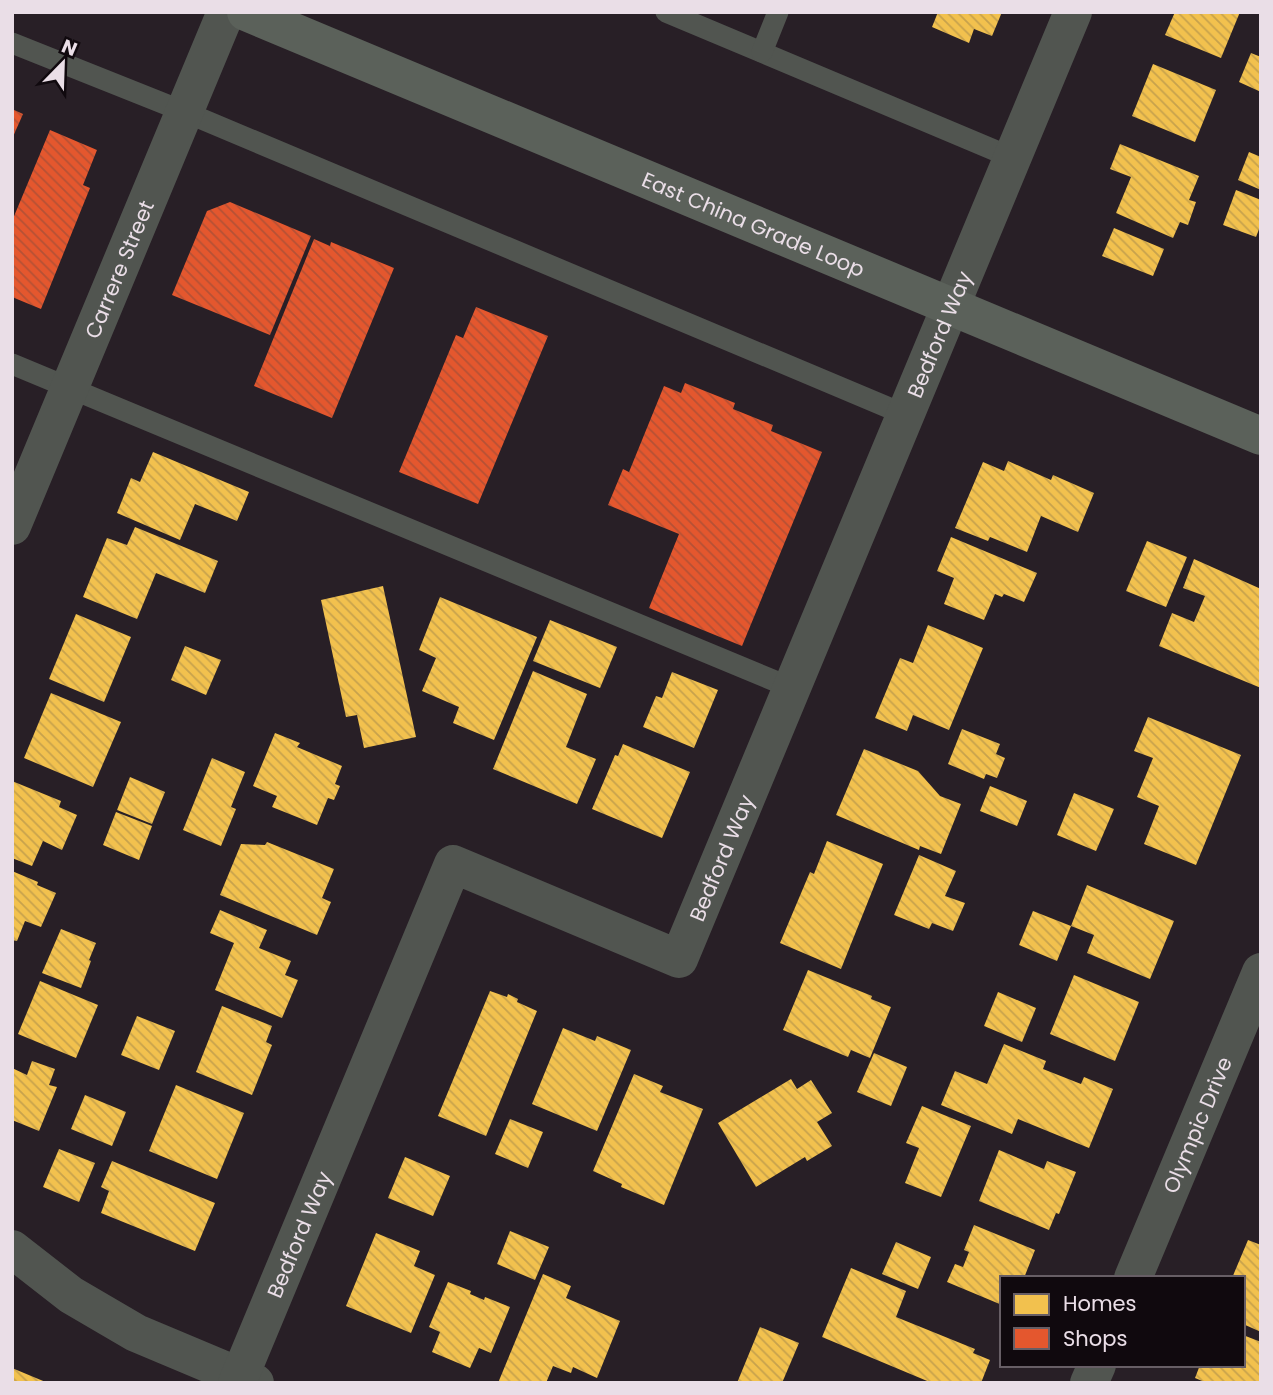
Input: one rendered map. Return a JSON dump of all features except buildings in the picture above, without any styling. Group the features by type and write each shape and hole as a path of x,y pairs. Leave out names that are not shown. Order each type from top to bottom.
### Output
{"main road":[{"name":"East China Grade Loop","path":"246,12 1261,436"}],"street":[{"name":"Carrere Street","path":"12,526 226,12"},
{"name":"Bedford Way","path":"244,1381 453,864 679,959 1073,12"},
{"name":"Olympic Drive","path":"1134,1276 1261,972"},
{"path":"12,1249 71,1295 136,1333 244,1381"},
{"path":"1089,1383 1096,1367"}],"lane":[{"path":"666,12 1013,158"},
{"path":"762,52 778,12"},
{"path":"12,43 185,112 906,415"},
{"path":"12,365 792,688"}]}
